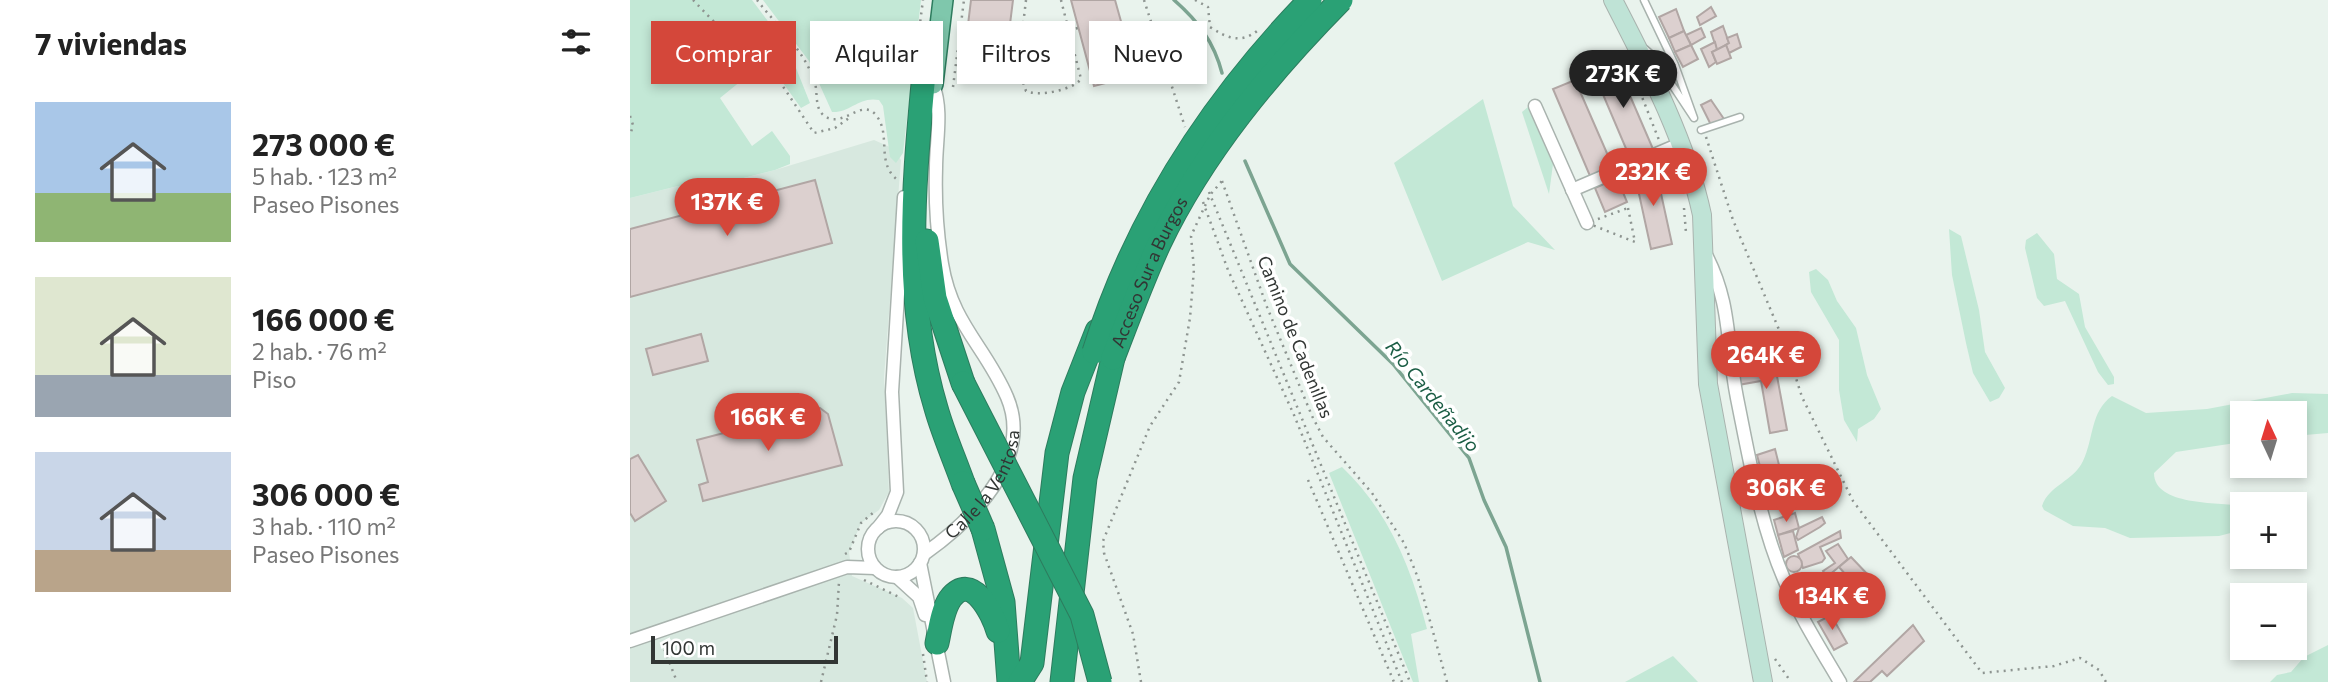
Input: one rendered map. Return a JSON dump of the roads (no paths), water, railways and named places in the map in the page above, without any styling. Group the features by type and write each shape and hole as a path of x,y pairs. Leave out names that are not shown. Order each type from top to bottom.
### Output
{"highway":[{"name":"Acceso Sur a Burgos","path":"1062,682 1099,353 1111,299 1128,257 1172,174 1238,80 1310,0"},
{"name":"Acceso Sur a Burgos","path":"1042,682 1066,470 1079,403 1099,353 1185,195 1227,132 1282,61 1341,0"},
{"path":"936,85 927,165 929,267 942,328 963,383 1082,615 1100,682"},
{"path":"936,85 914,214 917,311 936,408 983,529 1003,602 1008,671"},
{"path":"1020,682 1032,663 1057,453 1065,419 1099,353"},
{"path":"932,632 950,600 957,593 976,593 990,608 1008,671"}],"main road":[{"name":"Calle la Ventosa","path":"933,0 936,85"},
{"name":"Calle la Ventosa","path":"936,85 943,0"},
{"path":"1613,0 1671,148 1696,190 1702,215 1708,384 1763,682"}],"street":[{"name":"Calle la Ventosa","path":"878,528 888,515 897,492 891,422 892,376 905,183 914,102 936,85 939,102 936,180 947,285 956,313 1008,399 1012,449 994,485 960,523 922,559"},
{"path":"1535,106 1587,223"},
{"path":"1572,190 1671,148"},
{"path":"1702,248 1719,281 1726,309 1737,399 1773,552 1796,605 1840,682"},
{"path":"630,641 845,561 868,545 878,528 887,523 906,523 920,535 936,682"},
{"path":"868,545 875,568"},
{"path":"897,577 906,575 922,559"},
{"path":"845,561 875,568 897,577 919,597 932,632 944,682"}],"lane":[{"path":"1644,0 1675,65 1694,118"},
{"path":"1631,45 1653,56 1702,132 1740,117"}],"waterway":[{"name":"Río Cardeñadijo","path":"1174,0 1204,33 1222,73"},
{"name":"Río Cardeñadijo","path":"1245,161 1290,264 1393,364 1469,458 1484,500 1506,547 1540,682"}]}
